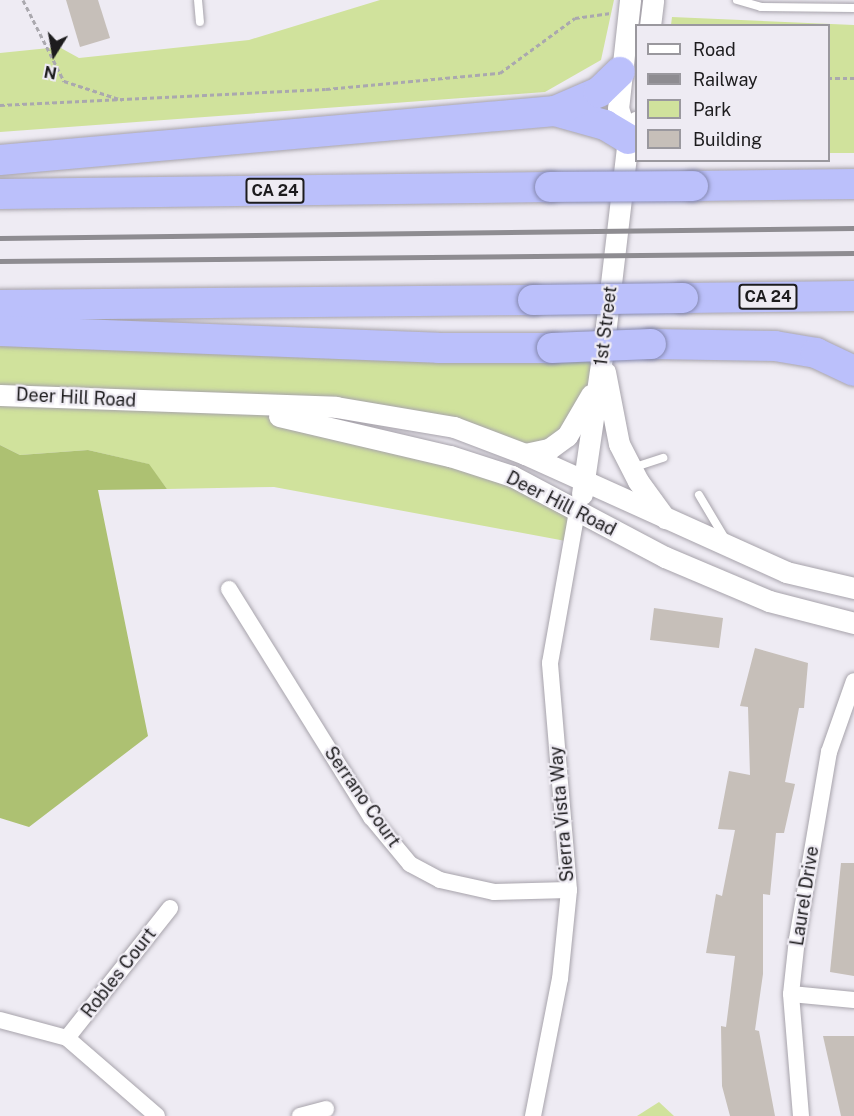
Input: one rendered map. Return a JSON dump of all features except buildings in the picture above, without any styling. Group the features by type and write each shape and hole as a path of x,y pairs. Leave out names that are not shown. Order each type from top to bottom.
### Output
{"highway":[{"path":"0,160 555,111 599,92 620,72"},
{"path":"555,111 632,130"},
{"name":"CA 24","path":"0,194 854,184"},
{"name":"CA 24","path":"0,305 854,296"},
{"path":"0,330 428,348 552,348 651,344 785,348 816,353 854,371"}],"street":[{"path":"650,24 653,0"},
{"name":"1st Street","path":"577,512 584,483 601,367 632,130 618,109 620,72 630,5"},
{"path":"525,454 549,449 567,436 585,412 601,367"},
{"path":"601,367 619,444 632,468 669,523"},
{"name":"Deer Hill Road","path":"0,395 224,405 336,407 454,427 525,454 669,523 786,572 854,588"},
{"name":"Deer Hill Road","path":"224,405 333,426 450,456 512,476 665,557 769,601 854,623"},
{"name":"Sierra Vista Way","path":"533,1116 560,979 569,890 550,663 577,512"},
{"name":"Serrano Court","path":"229,589 371,817 410,864 440,880 494,892 569,890"},
{"name":"Laurel Drive","path":"801,1116 790,994 829,752 854,681"},
{"name":"Robles Court","path":"67,1038 170,908"},
{"path":"790,994 854,1000"},
{"path":"0,1020 67,1038 157,1116"},
{"path":"300,1116 326,1109"}],"lane":[{"path":"198,0 200,22"},
{"path":"737,0 761,7 854,8"},
{"path":"632,468 663,458"},
{"path":"699,495 711,520 736,551"}],"path":[{"path":"23,0 64,81 126,101"},
{"path":"0,105 126,101 500,73 574,18 630,5"},
{"path":"830,78 854,78"}],"green space":[{"path":"380,0 614,0 601,60 545,92 0,132 0,53 59,47 79,58 249,40"},
{"path":"672,17 854,25 854,153 830,153 830,24 671,24"},
{"path":"0,343 602,358 599,375 549,449 454,427 229,405 450,456 577,512 571,542 274,487 167,489 148,464 88,450 20,455 0,445"},
{"path":"0,445 20,455 88,450 149,464 167,489 98,490 148,736 29,827 0,818"},
{"path":"659,1102 674,1116 637,1116"}],"railway":[{"path":"0,238 854,228"},
{"path":"0,261 854,253"}]}
